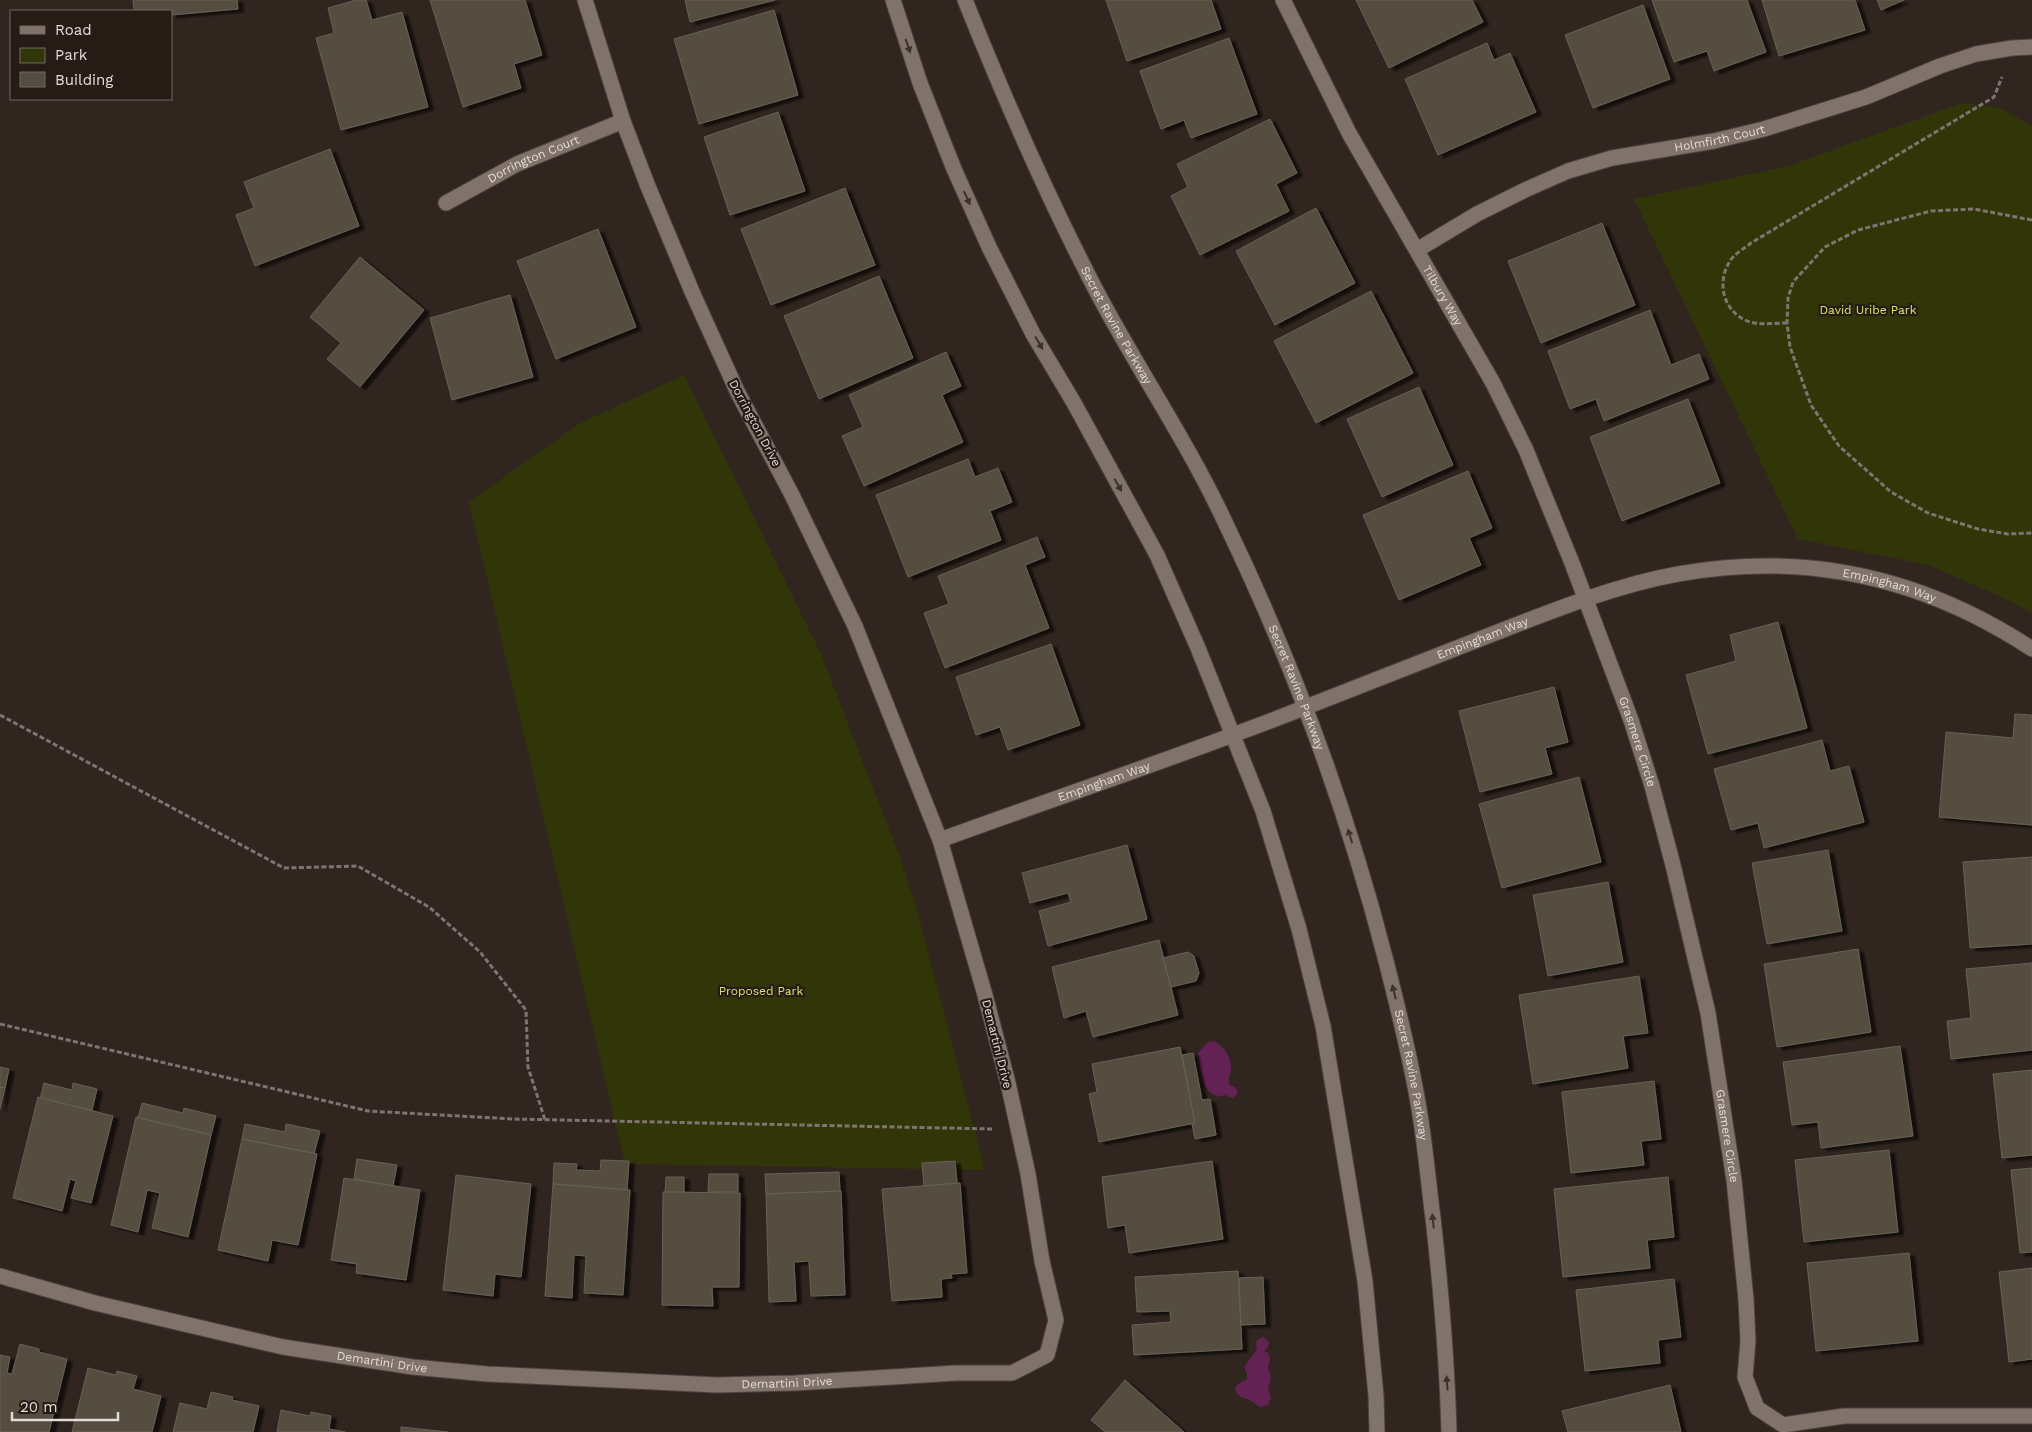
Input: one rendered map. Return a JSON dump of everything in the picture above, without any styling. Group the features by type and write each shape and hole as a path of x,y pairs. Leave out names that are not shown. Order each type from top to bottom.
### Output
{"street":[{"name":"Dorrington Drive","path":"585,0 623,122 646,184 681,267 734,384 792,495 855,626 940,840"},
{"path":"893,0 920,83 954,169 989,247 1033,334 1074,403 1156,555 1198,648 1263,811 1299,929 1323,1026 1365,1281 1376,1396 1377,1432"},
{"name":"Secret Ravine Parkway","path":"965,0 1020,135 1098,294 1184,443 1224,519 1268,613 1332,777 1372,908 1398,1007 1418,1104 1439,1271 1448,1390 1449,1432"},
{"name":"Tilbury Way","path":"1283,0 1350,133 1492,382 1526,450 1586,600"},
{"name":"Holmfirth Court","path":"1417,250 1477,214 1568,171 1612,158 1714,141 1764,129 1866,97 1940,66 1976,54 2032,47"},
{"name":"Dorrington Court","path":"446,203 517,164 623,122"},
{"name":"Empingham Way","path":"940,840 1233,736 1529,620 1646,581 1714,568 1784,566 1818,568 1873,578 1929,595 1976,616 2032,649"},
{"name":"Grasmere Circle","path":"1586,600 1631,720 1652,786 1708,1013 1732,1171 1745,1289 1748,1342 1746,1377 1756,1408 1783,1425 1844,1416 2032,1416"},
{"name":"Demartini Drive","path":"0,1276 95,1303 283,1346 413,1367 487,1374 717,1385 853,1381 956,1374 1012,1373 1048,1355 1056,1320 1042,1261 1028,1174 1018,1129 987,1004 940,840"}],"path":[{"path":"1787,323 1746,321 1732,312 1727,304 1722,281 1730,259 1759,238 1994,97 2012,48"},
{"path":"2032,220 1974,209 1931,211 1858,230 1825,247 1793,282 1788,298 1787,323 1790,347 1811,405 1839,446 1891,492 1928,513 1978,529 2008,534 2032,533"},
{"path":"0,716 284,868 358,866 429,907 480,952 526,1010 528,1067 545,1120"},
{"path":"0,1024 368,1111 545,1120 1018,1129"}],"green space":[{"name":"David Uribe Park","path":"1962,103 2000,108 2032,126 2032,613 2004,598 1928,565 1798,539 1634,199 1788,166"},
{"name":"Proposed Park","path":"684,375 820,652 901,860 917,910 985,1170 625,1164 469,502 579,424"}],"shaded area":[{"path":"1214,1041 1230,1059 1229,1084 1236,1088 1238,1093 1233,1098 1212,1094 1202,1078 1198,1053 1208,1042"},
{"path":"1263,1337 1269,1342 1268,1347 1264,1351 1268,1353 1270,1359 1268,1367 1271,1379 1268,1389 1271,1398 1268,1405 1260,1407 1239,1395 1235,1389 1238,1384 1247,1379 1244,1367 1257,1349 1257,1340"}],"building":[{"path":"133,0 237,0 238,9 172,15 172,10 134,10"},
{"path":"356,0 366,0 372,20 402,12 428,107 341,130 316,38 334,33 328,8"},
{"path":"430,0 525,0 542,55 514,64 521,88 463,107"},
{"path":"685,0 775,0 690,22"},
{"path":"1106,0 1211,0 1221,29 1127,61"},
{"path":"1356,0 1472,0 1483,22 1389,68"},
{"path":"1652,0 1747,0 1766,52 1714,71 1707,51 1674,62"},
{"path":"1762,0 1855,0 1865,30 1779,56"},
{"path":"1877,0 1904,0 1881,10"},
{"path":"1643,5 1670,79 1593,108 1565,35"},
{"path":"774,10 798,95 699,124 674,39"},
{"path":"1229,38 1257,114 1191,138 1184,120 1161,129 1140,71"},
{"path":"1487,43 1494,60 1510,53 1536,112 1438,155 1405,79"},
{"path":"778,112 805,191 730,215 704,137"},
{"path":"1270,119 1297,173 1276,184 1289,211 1200,255 1171,196 1188,187 1177,164"},
{"path":"330,149 359,226 255,266 236,215 254,208 244,182"},
{"path":"845,188 875,265 771,305 741,229"},
{"path":"1316,208 1355,283 1275,325 1236,251"},
{"path":"1602,223 1635,305 1541,343 1508,261"},
{"path":"598,229 636,327 556,359 517,261"},
{"path":"360,257 424,310 360,387 327,359 341,343 310,317"},
{"path":"879,276 913,358 819,399 784,316"},
{"path":"1371,291 1413,373 1316,423 1274,341"},
{"path":"510,295 533,377 452,400 430,318"},
{"path":"1650,310 1671,365 1699,354 1709,379 1604,421 1596,399 1570,409 1548,351"},
{"path":"946,352 961,386 942,395 963,442 864,486 842,436 863,427 849,395"},
{"path":"1419,387 1453,465 1382,497 1347,419"},
{"path":"1688,399 1720,483 1622,521 1590,437"},
{"path":"968,459 975,477 998,468 1012,502 990,511 1001,540 908,577 876,495"},
{"path":"1468,471 1492,528 1469,538 1481,565 1399,600 1363,515"},
{"path":"1037,537 1045,557 1025,565 1049,628 945,668 924,613 949,604 938,576"},
{"path":"1778,622 1807,728 1708,754 1686,675 1736,661 1730,635"},
{"path":"1051,644 1080,725 1008,750 1000,727 976,735 956,677"},
{"path":"1554,687 1568,742 1545,748 1552,774 1480,792 1459,711"},
{"path":"2015,714 2032,715 2032,825 1939,817 1946,732 2013,738"},
{"path":"1822,740 1830,771 1849,766 1864,822 1764,848 1758,823 1731,830 1714,769"},
{"path":"1579,777 1601,862 1502,888 1479,804"},
{"path":"1127,845 1147,919 1048,946 1039,911 1071,902 1068,893 1030,903 1022,873"},
{"path":"1828,850 1842,931 1767,944 1752,863"},
{"path":"2032,857 2032,944 1970,948 1963,862"},
{"path":"1608,882 1623,962 1548,976 1533,895"},
{"path":"1159,940 1178,1015 1093,1037 1086,1011 1064,1018 1052,967"},
{"path":"1858,949 1871,1032 1777,1047 1764,964"},
{"path":"1188,952 1194,956 1199,973 1196,981 1171,987 1163,958"},
{"path":"2032,963 2032,1050 1951,1059 1947,1021 1971,1018 1966,969"},
{"path":"1639,976 1648,1033 1623,1036 1628,1068 1533,1084 1519,995"},
{"path":"1900,1046 1913,1136 1821,1148 1818,1122 1792,1125 1783,1062"},
{"path":"1180,1047 1195,1123 1099,1142 1089,1094 1097,1092 1092,1064"},
{"path":"1193,1053 1202,1100 1210,1099 1216,1135 1195,1139 1192,1124 1195,1123 1182,1055"},
{"path":"0,1067 9,1069 5,1088 0,1087"},
{"path":"2032,1070 2032,1155 2002,1158 1993,1074"},
{"path":"1654,1081 1661,1139 1641,1141 1644,1165 1571,1173 1562,1092"},
{"path":"44,1083 72,1090 73,1083 97,1089 92,1110 40,1099"},
{"path":"0,1087 5,1088 0,1109"},
{"path":"38,1097 113,1116 91,1203 71,1198 76,1181 70,1179 62,1211 13,1198"},
{"path":"142,1103 183,1113 184,1108 216,1116 211,1135 138,1118"},
{"path":"136,1117 211,1135 188,1237 152,1228 160,1193 147,1190 138,1232 111,1225"},
{"path":"245,1124 285,1132 286,1124 320,1131 314,1154 242,1139"},
{"path":"242,1139 317,1154 298,1245 272,1240 268,1261 218,1250"},
{"path":"1889,1150 1898,1232 1804,1242 1795,1160"},
{"path":"357,1159 397,1165 393,1186 354,1179"},
{"path":"601,1160 629,1161 627,1190 553,1184 554,1163 577,1164 576,1170 600,1171"},
{"path":"955,1161 957,1183 924,1186 922,1163"},
{"path":"1212,1161 1223,1239 1129,1253 1125,1225 1108,1228 1102,1177"},
{"path":"2032,1168 2032,1252 2020,1253 2011,1170"},
{"path":"839,1172 840,1191 766,1194 765,1174"},
{"path":"709,1174 738,1174 738,1192 708,1192"},
{"path":"456,1175 531,1184 521,1277 495,1274 493,1296 443,1290"},
{"path":"666,1177 684,1177 684,1192 665,1192"},
{"path":"1668,1177 1674,1237 1647,1240 1650,1268 1563,1277 1554,1189"},
{"path":"344,1178 420,1190 406,1280 356,1273 357,1264 331,1260"},
{"path":"960,1183 967,1273 951,1274 952,1278 941,1279 942,1297 892,1301 882,1189"},
{"path":"553,1184 630,1190 623,1295 584,1293 586,1256 574,1255 572,1298 545,1296"},
{"path":"841,1191 845,1295 811,1296 809,1261 794,1262 796,1301 769,1302 766,1194"},
{"path":"663,1192 740,1193 739,1287 712,1287 713,1306 662,1305"},
{"path":"1909,1253 1918,1341 1816,1351 1807,1263"},
{"path":"2032,1268 2032,1359 2009,1362 1999,1272"},
{"path":"1238,1271 1242,1349 1134,1355 1132,1325 1171,1322 1170,1311 1137,1312 1135,1277"},
{"path":"1263,1277 1265,1324 1241,1325 1239,1278"},
{"path":"1674,1279 1681,1337 1658,1340 1660,1363 1585,1371 1576,1290"},
{"path":"20,1344 39,1349 39,1352 67,1359 49,1432 0,1432 0,1355 10,1357 7,1373 12,1374"},
{"path":"88,1368 116,1375 117,1371 137,1376 133,1389 161,1396 152,1432 72,1432"},
{"path":"1125,1380 1184,1432 1105,1432 1091,1420"},
{"path":"1670,1385 1681,1432 1568,1432 1562,1411"},
{"path":"211,1392 233,1397 232,1400 259,1406 253,1432 173,1432 180,1403 207,1409"},
{"path":"281,1410 310,1416 311,1412 331,1416 329,1429 345,1432 277,1432"},
{"path":"401,1427 448,1432 401,1432"}]}
